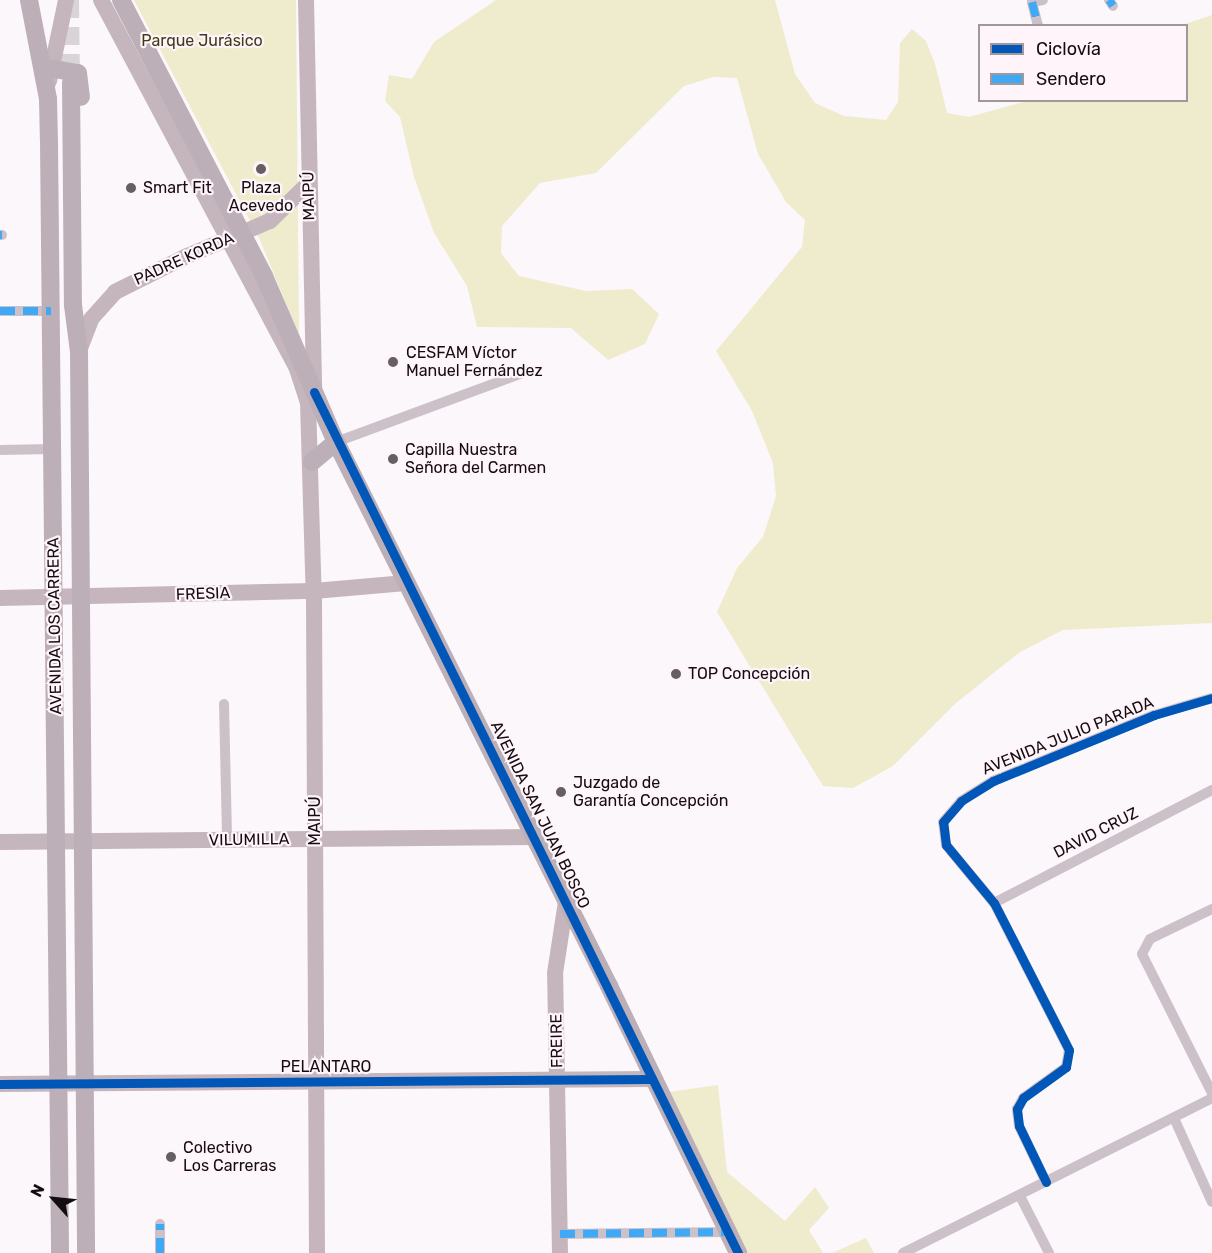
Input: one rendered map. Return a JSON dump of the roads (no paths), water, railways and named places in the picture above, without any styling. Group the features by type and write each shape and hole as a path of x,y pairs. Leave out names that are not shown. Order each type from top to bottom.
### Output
{"main road":[{"name":"AVENIDA LOS CARRERA","path":"29,0 48,99 55,597 60,1253"},
{"path":"48,99 49,68 66,0"},
{"name":"AVENIDA SAN JUAN BOSCO","path":"102,0 235,237"},
{"name":"AVENIDA SAN JUAN BOSCO","path":"121,0 310,391 534,837 738,1253"},
{"name":"MAIPÚ","path":"306,0 314,591 317,1253"},
{"path":"49,68 74,69 81,80 81,344"},
{"name":"AVENIDA LOS CARRERA","path":"71,83 73,305 81,344 80,597 86,1253"},
{"name":"PADRE KORDA","path":"81,344 98,309 125,285 235,237 279,215 309,183"},
{"path":"312,462 336,442"},
{"name":"FRESIA","path":"0,598 314,591 406,583"},
{"name":"VILUMILLA","path":"0,842 534,837"},
{"name":"FREIRE","path":"560,1253 555,973 566,902"},
{"name":"PELANTARO","path":"0,1084 652,1079"}],"street":[{"path":"1034,1 1038,24"},
{"path":"0,311 51,311"},
{"path":"336,442 520,374"},
{"path":"0,450 52,449"},
{"name":"AVENIDA JULIO PARADA","path":"1046,1182 1019,1126 1017,1109 1023,1098 1066,1067 1069,1050 994,903 946,845 944,822 954,808 975,791 1011,773 1154,715 1212,698"},
{"path":"224,704 227,841"},
{"name":"DAVID CRUZ","path":"994,903 1212,790"},
{"path":"1212,909 1150,939 1142,954 1212,1093"},
{"path":"903,1253 1212,1098"},
{"path":"1174,1118 1212,1202"},
{"path":"1020,1196 1049,1253"},
{"path":"160,1224 160,1253"},
{"path":"560,1234 728,1232"}],"tunnel":[{"path":"70,0 71,83"}],"place":[{"name":"Plaza Acevedo","path":"261,169"},
{"name":"Smart Fit","path":"131,188"},
{"name":"CESFAM Víctor Manuel Fernández","path":"393,362"},
{"name":"Capilla Nuestra Señora del Carmen","path":"393,459"},
{"name":"TOP Concepción","path":"676,674"},
{"name":"Juzgado de Garantía Concepción","path":"561,792"},
{"name":"Colectivo Los Carreras","path":"171,1157"}],"park label":[{"name":"Parque Jurásico","path":"202,41"}]}
